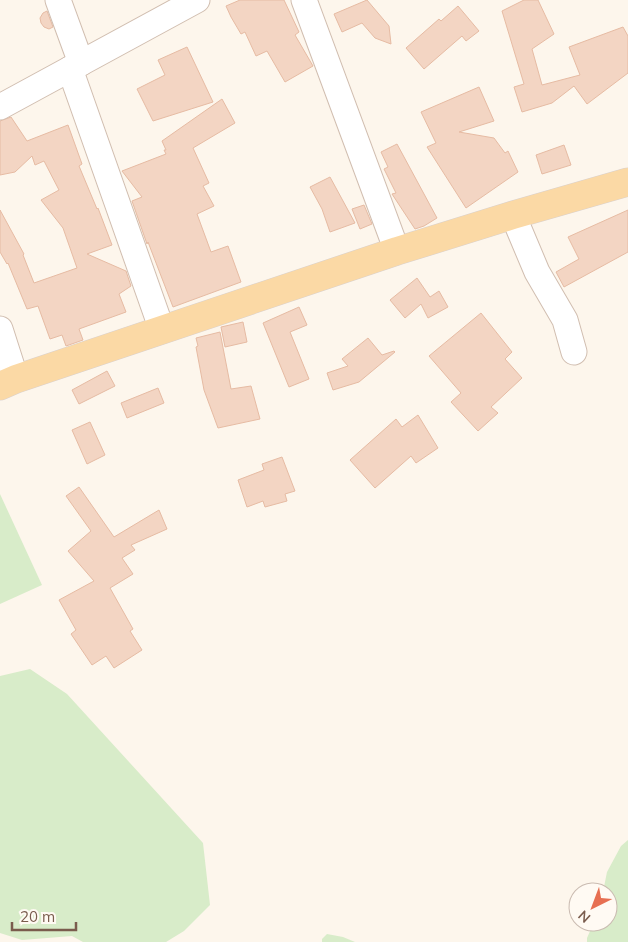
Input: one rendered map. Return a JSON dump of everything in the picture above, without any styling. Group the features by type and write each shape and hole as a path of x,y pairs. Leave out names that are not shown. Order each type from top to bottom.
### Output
{"main road":[{"path":"8,382 398,251 628,182"}],"street":[{"path":"58,0 76,66 162,330"},
{"path":"0,107 197,0"},
{"path":"304,0 398,251"},
{"path":"513,215 537,272 565,320 574,352"},
{"path":"0,329 8,382"}],"green space":[{"path":"0,494 42,585 0,604"},
{"path":"30,669 67,694 203,843 210,905 184,931 166,942 83,942 72,936 22,940 0,933 0,676"},
{"path":"628,840 628,942 587,942 590,932 618,932 618,882 605,882 607,872 621,846"},
{"path":"327,934 343,937 355,942 322,942 322,939"}],"building":[{"path":"240,0 284,0 299,32 295,35 313,66 285,82 267,51 256,56 245,32 241,34 226,6"},
{"path":"367,0 389,26 391,44 375,38 362,23 342,32 334,14"},
{"path":"524,0 538,0 554,34 532,49 542,85 580,75 569,47 623,27 628,36 628,73 587,104 574,86 552,103 522,112 514,87 524,84 502,11"},
{"path":"458,6 479,31 466,41 462,36 424,69 406,48 439,19 441,21"},
{"path":"47,11 53,27 49,29 44,27 40,18"},
{"path":"187,47 213,102 153,121 137,89 165,75 158,60"},
{"path":"479,87 494,121 459,132 494,138 505,153 508,151 518,172 466,208 427,147 436,143 421,112"},
{"path":"222,99 235,123 193,148 209,183 203,186 214,206 197,214 211,252 228,246 241,282 173,307 148,242 147,244 132,201 142,197 122,171 166,154 162,141"},
{"path":"11,117 27,141 68,125 82,164 79,166 112,245 87,254 126,271 131,286 119,294 126,312 79,329 83,340 66,346 62,335 50,339 38,306 27,309 8,263 0,252 0,210 24,254 34,283 77,268 63,228 41,200 59,190 44,161 35,165 32,156 15,172 0,175 0,121"},
{"path":"397,144 437,218 415,229 392,194 396,193 384,169 388,167 381,152"},
{"path":"564,145 571,165 542,174 536,155"},
{"path":"330,177 355,223 330,232 322,209 310,187"},
{"path":"364,205 372,224 360,229 352,209"},
{"path":"628,210 628,252 564,287 556,272 579,259 568,237"},
{"path":"417,278 430,297 439,291 448,307 428,318 421,304 405,318 390,300"},
{"path":"299,307 307,325 290,332 309,379 289,387 263,323"},
{"path":"481,313 512,352 505,359 522,378 491,407 498,413 478,431 451,402 461,393 429,356"},
{"path":"243,322 247,342 225,347 221,327"},
{"path":"220,332 231,389 251,386 260,419 218,428 204,390 196,338"},
{"path":"368,338 382,355 395,352 359,382 333,390 327,373 348,366 342,359"},
{"path":"107,371 115,386 79,404 72,390"},
{"path":"158,388 164,403 127,418 121,403"},
{"path":"418,415 438,448 416,463 411,456 375,488 350,460 396,419 402,427"},
{"path":"90,422 105,455 87,464 72,430"},
{"path":"282,457 295,491 285,494 287,501 265,507 263,501 247,507 238,480 264,470 262,464"},
{"path":"79,487 114,537 159,510 167,529 131,545 135,550 122,558 133,574 110,588 133,629 130,631 142,650 114,668 106,656 92,665 71,634 76,630 59,600 94,581 68,551 91,531 66,496"}]}
